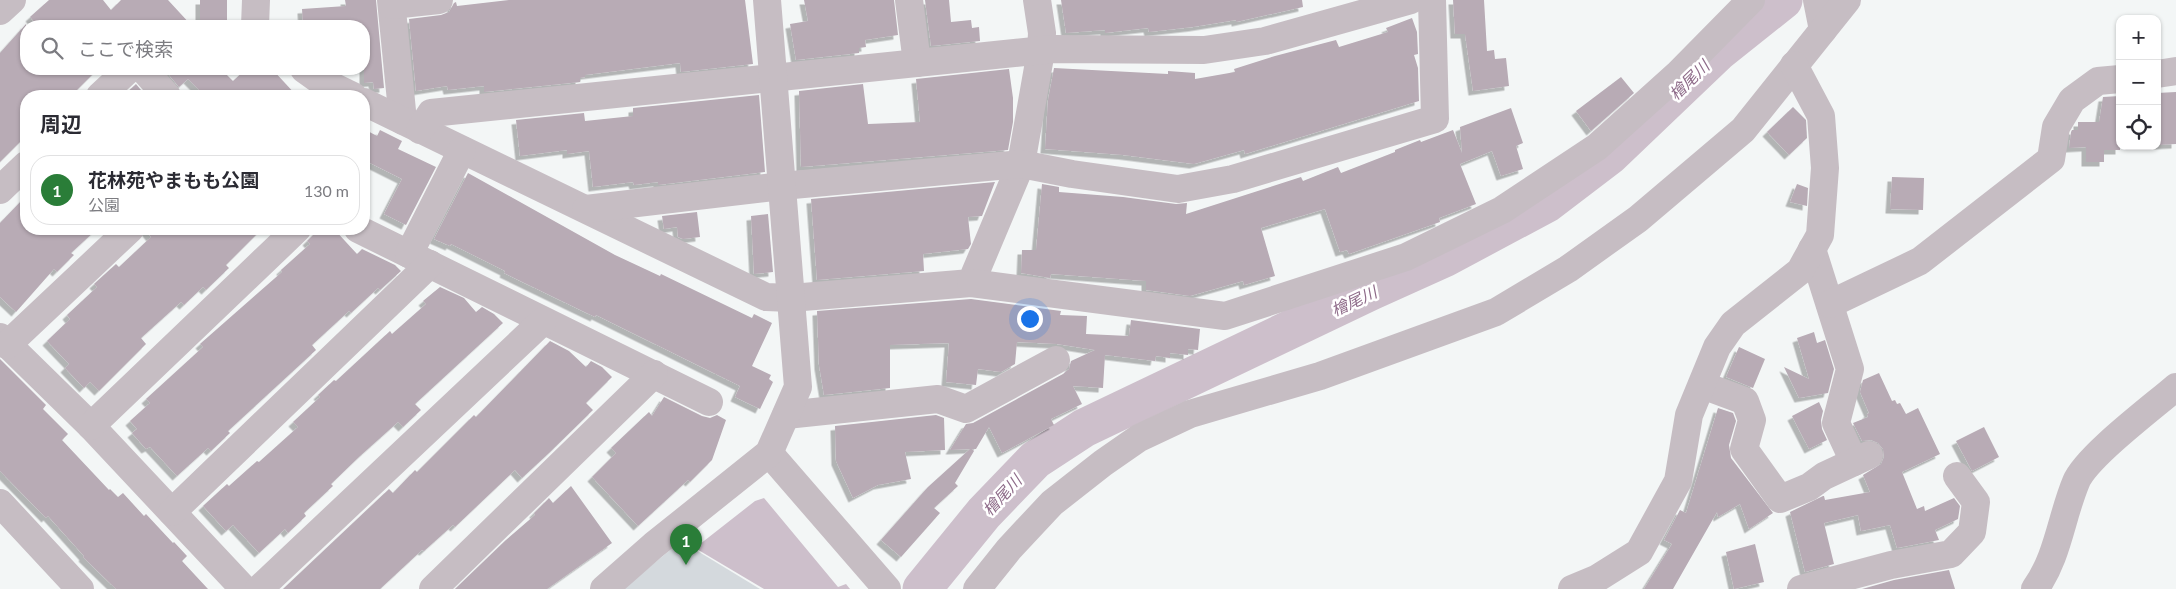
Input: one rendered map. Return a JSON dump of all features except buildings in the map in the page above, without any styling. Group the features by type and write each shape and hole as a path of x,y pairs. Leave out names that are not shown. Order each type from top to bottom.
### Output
{"street":[{"path":"0,11 12,0"},
{"path":"255,20 256,0"},
{"path":"411,126 391,2 439,0"},
{"path":"604,589 654,545 769,453 798,387 767,0"},
{"path":"909,0 917,63"},
{"path":"971,283 1021,164 1041,51 1042,33 1038,0"},
{"path":"411,126 431,113 1054,49 1204,50 1265,42 1410,0"},
{"path":"586,209 782,186 1021,164 1072,174 1178,189 1233,179 1435,119 1432,0"},
{"path":"370,105 766,297 792,298 971,283 1225,316 1406,257 1502,210 1598,147 1677,75 1751,0"},
{"path":"1817,0 1823,30"},
{"path":"977,589 1009,549 1052,503 1102,463 1139,438 1190,414 1320,376 1496,312 1568,270 1638,220 1743,130 1847,0"},
{"path":"1589,586 1640,552 1678,481 1689,415 1717,347 1733,324 1800,271 1820,235 1825,168 1821,116 1794,65"},
{"path":"2161,73 2176,71"},
{"path":"106,90 123,75"},
{"path":"148,75 162,90"},
{"path":"312,75 341,90"},
{"path":"1830,304 1920,261 2036,171 2051,159 2056,127 2072,100 2098,82 2116,80"},
{"path":"172,512 419,259 462,150"},
{"path":"0,190 20,171"},
{"path":"123,235 4,341 91,426 244,589"},
{"path":"91,426 291,235"},
{"path":"370,235 709,402"},
{"path":"1702,385 1745,401 1752,420 1744,449 1780,499 1809,487 1824,476 1861,459 1836,423 1850,369 1812,249"},
{"path":"259,589 543,321"},
{"path":"786,415 938,399 966,409 1056,360"},
{"path":"433,589 654,374"},
{"path":"2035,589 2045,576 2060,536 2076,480 2096,455 2176,387"},
{"path":"769,453 887,589"},
{"path":"1802,589 1849,583 1891,565 1951,554 1972,532 1976,502 1958,476"},
{"path":"0,503 80,589"}],"shaded area":[{"path":"764,498 838,587 846,584 850,589 764,589 695,548 755,501"},
{"path":"681,541 760,589 623,589"}],"waterway":[{"name":"檜尾川","path":"922,589 984,513 1035,460 1084,428 1444,258 1547,203 1610,155 1719,51 1783,0"}],"place":[{"name":"花林苑やまもも公園","path":"686,565"}]}
